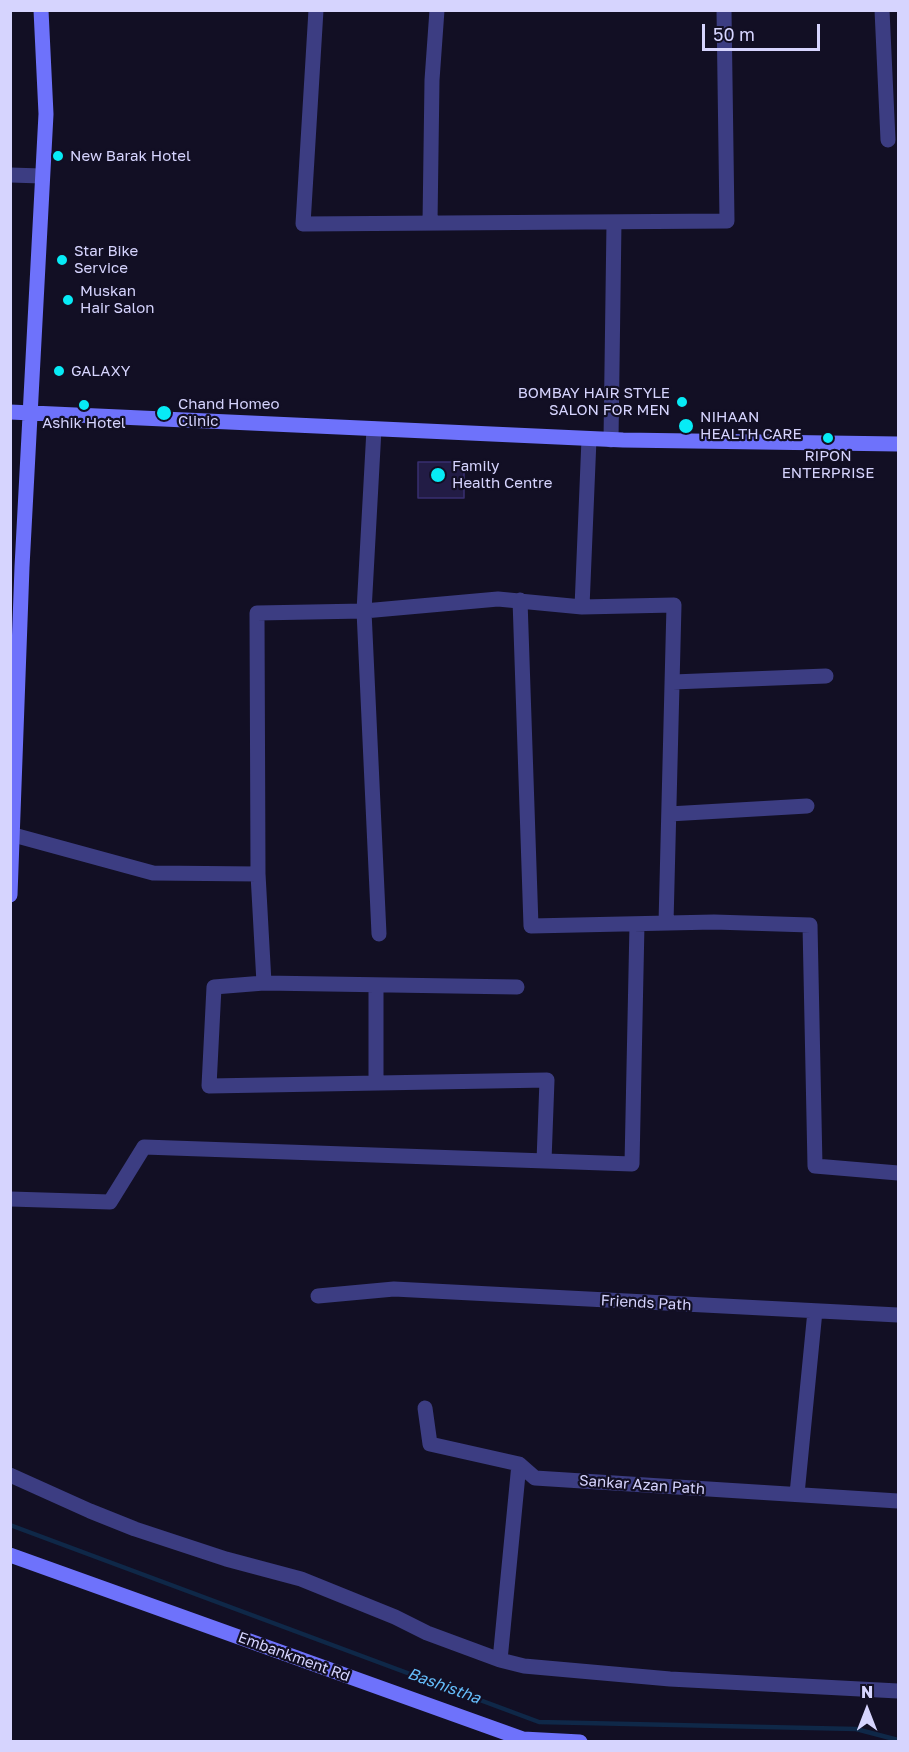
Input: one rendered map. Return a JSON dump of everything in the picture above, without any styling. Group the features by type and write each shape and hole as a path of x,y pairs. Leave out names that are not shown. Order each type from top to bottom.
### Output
{"street":[{"path":"10,895 16,598 30,413 46,114 41,10"},
{"path":"316,10 303,224 727,221 724,10"},
{"path":"430,223 432,80 437,10"},
{"path":"882,10 892,76 888,140"},
{"path":"10,175 42,176"},
{"path":"611,440 614,222"},
{"path":"10,412 611,440 898,444"},
{"path":"374,429 364,611 379,934"},
{"path":"582,608 589,439"},
{"path":"264,983 258,874 257,613 364,611 498,599 582,608 674,605 666,923"},
{"path":"520,600 531,926 714,922 810,925 815,1166 898,1173"},
{"path":"673,682 826,676"},
{"path":"669,814 807,806"},
{"path":"12,834 153,873 258,874"},
{"path":"10,1199 110,1202 144,1147 632,1164 637,924"},
{"path":"517,987 264,983 214,987 209,1086 547,1080 544,1161"},
{"path":"376,986 376,1083"},
{"name":"Friends Path","path":"318,1296 394,1289 898,1315"},
{"path":"797,1494 815,1311"},
{"name":"Sankar Azan Path","path":"425,1407 430,1444 519,1464 535,1478 898,1501"},
{"path":"500,1660 519,1464"},
{"path":"10,1475 135,1529 226,1559 301,1579 395,1617 428,1633 500,1660 524,1666 670,1679 898,1691"},
{"name":"Embankment Rd","path":"10,1555 523,1738 580,1742"}],"building":[{"path":"418,462 464,462 464,498 418,498"}],"waterway":[{"name":"Bashistha","path":"10,1525 539,1722 856,1729 898,1740"}],"place":[{"name":"New Barak Hotel","path":"58,156"},
{"name":"Star Bike Service","path":"62,260"},
{"name":"Muskan Hair Salon","path":"68,300"},
{"name":"GALAXY","path":"59,371"},
{"name":"BOMBAY HAIR STYLE SALON FOR MEN","path":"682,402"},
{"name":"Ashik Hotel","path":"84,405"},
{"name":"Chand Homeo Clinic","path":"164,413"},
{"name":"NIHAAN HEALTH CARE","path":"686,426"},
{"name":"RIPON ENTERPRISE","path":"828,438"},
{"name":"Family Health Centre","path":"438,475"}]}
